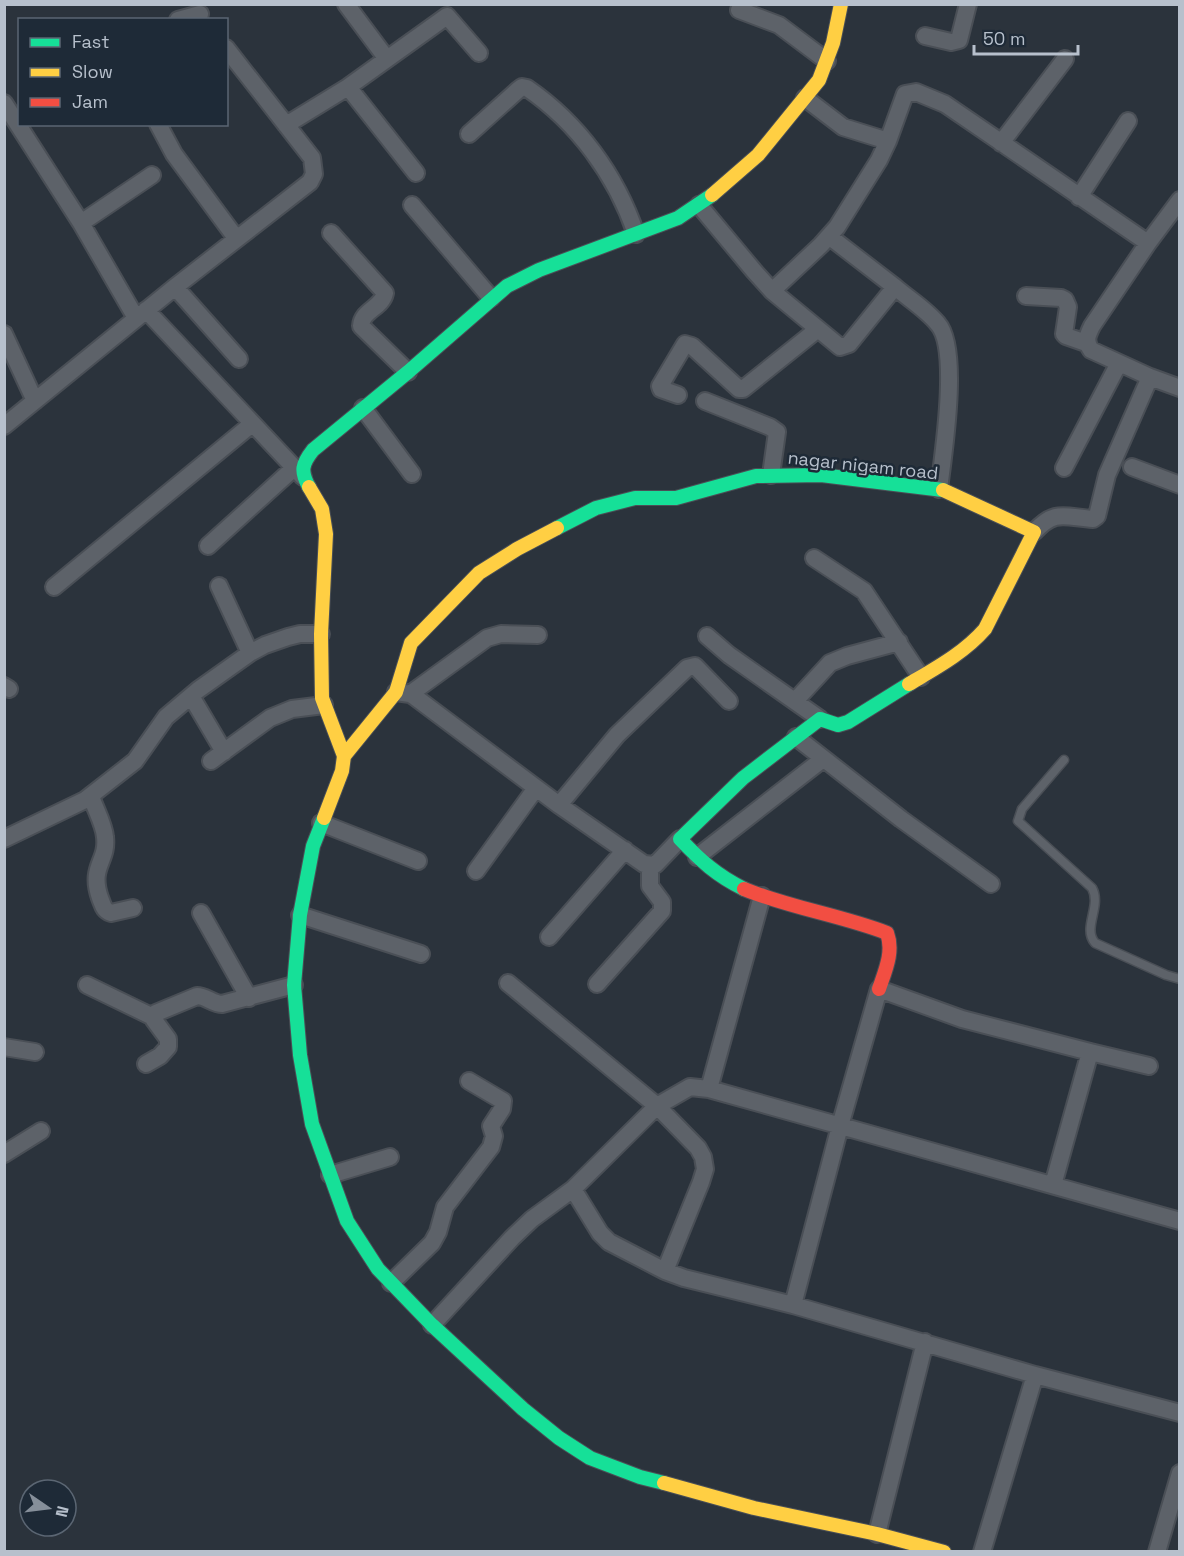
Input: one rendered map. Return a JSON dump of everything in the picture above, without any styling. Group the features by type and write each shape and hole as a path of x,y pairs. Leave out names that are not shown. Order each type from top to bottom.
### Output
{"street":[{"path":"346,4 387,59"},
{"path":"208,546 298,472 313,450 408,372 491,298 514,282 539,270 678,218 699,205 758,155 819,80 833,43 841,4"},
{"path":"925,36 951,42 959,40 968,4"},
{"path":"739,10 779,26 827,61"},
{"path":"184,18 199,13"},
{"path":"286,125 348,87 447,16 479,53"},
{"path":"4,426 236,238 310,182 314,174 312,158 228,51"},
{"path":"1001,143 1065,59"},
{"path":"348,87 416,173"},
{"path":"469,134 518,90 526,87 567,121 596,156 629,212 636,234"},
{"path":"772,291 830,237 868,179 888,141 905,94 910,92 938,100 1148,243"},
{"path":"806,98 843,127 888,141"},
{"path":"4,103 17,118"},
{"path":"1079,197 1128,122"},
{"path":"22,126 81,223 141,314 298,472 322,509 326,534 321,634 322,698 344,756 342,771 313,846 300,915 294,985 300,1055 312,1124 347,1221 378,1269 432,1325 523,1409 559,1438 590,1458 640,1478 754,1508 889,1541 944,1551"},
{"path":"159,126 174,154 236,238"},
{"path":"81,223 152,175"},
{"path":"1086,343 1092,326 1179,200"},
{"path":"699,205 772,291 840,347 845,346 896,287"},
{"path":"412,206 491,298"},
{"path":"331,233 385,293 383,300 364,316 361,326 408,372"},
{"path":"830,237 896,287 939,324 945,340 949,404 939,489"},
{"path":"175,287 239,359"},
{"path":"1026,296 1065,300 1068,307 1064,334 1086,343 1091,350 1179,388"},
{"path":"678,395 661,389 660,386 685,344 692,346 743,390 818,329"},
{"path":"4,334 35,401"},
{"path":"1064,468 1119,363"},
{"path":"707,636 729,655 820,719 832,724 844,724 957,655 974,642 985,629 1034,532 1046,519 1058,516 1093,519 1097,516 1107,475 1150,377"},
{"path":"705,401 770,427 777,432 771,475"},
{"path":"363,408 412,474"},
{"path":"54,587 252,424"},
{"path":"1132,467 1179,485"},
{"name":"nagar nigam road","path":"344,756 403,693 409,648 415,638 438,617 469,582 517,549 596,508 636,498 676,498 756,476 821,475 939,489 1034,532"},
{"path":"814,558 864,591 921,677"},
{"path":"219,586 250,653"},
{"path":"4,839 79,804 91,796 135,761 161,723 191,696 250,653 288,637 321,634"},
{"path":"538,635 501,634 487,638 403,693 559,805 650,866"},
{"path":"795,701 830,663 899,642"},
{"path":"559,805 617,735 687,668 695,666 729,701"},
{"path":"191,696 218,756 270,718 292,709 324,705"},
{"path":"650,866 660,861 743,778 820,719"},
{"path":"796,737 901,819 991,884"},
{"path":"697,856 823,759"},
{"path":"476,871 536,788"},
{"path":"91,796 105,837 104,851 95,881 104,908 111,913 133,908"},
{"path":"321,823 418,861"},
{"path":"681,839 718,875 762,896 886,933 891,940 793,1305"},
{"path":"549,938 625,850"},
{"path":"597,984 662,911 662,902 650,886 650,866"},
{"path":"709,1089 762,896"},
{"path":"201,913 249,998"},
{"path":"300,915 421,954"},
{"path":"508,983 657,1106 698,1148 703,1157 705,1169 701,1182 665,1271"},
{"path":"87,985 153,1017 169,1043 165,1052 146,1064"},
{"path":"153,1017 156,1013 197,996 222,1004 294,985"},
{"path":"879,989 962,1019 1149,1066"},
{"path":"4,1047 35,1052"},
{"path":"1053,1185 1090,1052"},
{"path":"391,1283 432,1243 438,1232 445,1207 491,1147 494,1136 491,1126 502,1109 502,1101 469,1081"},
{"path":"432,1325 532,1219 573,1189 657,1106 690,1087 709,1089 1179,1221"},
{"path":"4,1154 41,1131"},
{"path":"330,1175 390,1157"},
{"path":"573,1189 600,1233 609,1242 665,1271 1179,1413"},
{"path":"889,1541 925,1342"},
{"path":"982,1551 1035,1375"},
{"path":"1157,1551 1179,1473"}],"lane":[{"path":"1064,760 1022,809 1018,821 1092,888 1096,900 1090,932 1095,943 1179,979"}],"traffic: fast":[{"path":"309,487 303,472 306,459 313,450 507,286 539,270 678,218 712,195"},
{"path":"557,528 596,508 635,498 676,498 756,476 821,475 943,490"},
{"path":"744,889 709,867 680,839 743,778 820,719 838,725 848,722 909,684"},
{"path":"324,818 313,846 300,915 294,985 300,1055 312,1124 347,1221 378,1269 432,1325 523,1409 559,1438 590,1458 640,1477 664,1483"}],"traffic: slow":[{"path":"712,195 758,155 819,80 833,43 841,4"},
{"path":"309,487 322,509 326,534 321,634 322,698 344,756 342,771 324,818"},
{"path":"909,684 959,653 985,629 1034,532 943,490"},
{"path":"344,756 396,692 411,643 479,573 557,528"},
{"path":"664,1483 754,1508 877,1534 944,1552"}],"traffic: jam":[{"path":"744,889 887,933 890,947 879,989"}]}
